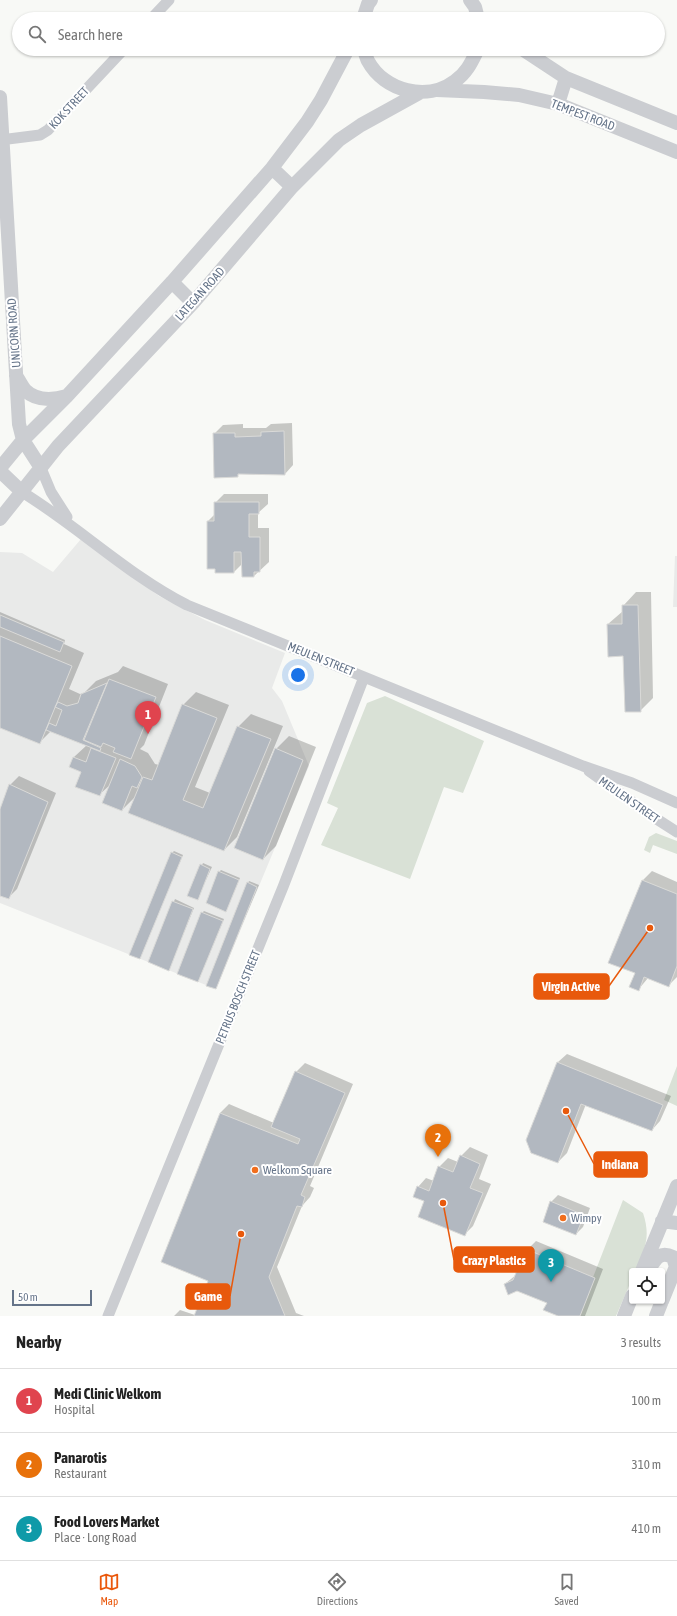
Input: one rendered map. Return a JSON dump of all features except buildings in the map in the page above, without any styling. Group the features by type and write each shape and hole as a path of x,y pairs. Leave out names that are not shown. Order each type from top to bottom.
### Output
{"street":[{"path":"158,12 169,0"},
{"path":"365,12 369,1"},
{"name":"KOK STREET","path":"1,140 40,135 48,130 117,56"},
{"path":"0,468 23,440 67,396 172,282 272,168 307,122 321,100 344,56"},
{"path":"366,56 368,61 381,77 399,88 419,92 437,90 455,81 470,67 475,56"},
{"path":"533,56 566,78 677,123"},
{"path":"558,104 566,78"},
{"name":"TEMPEST ROAD","path":"437,90 519,95 558,104 677,152"},
{"name":"LATEGAN ROAD","path":"0,519 58,446 192,303 292,187 339,140 361,125 419,92"},
{"name":"UNICORN ROAD","path":"0,97 4,254 16,376 19,424 23,440 42,468"},
{"path":"272,168 292,187"},
{"path":"172,282 192,303"},
{"path":"16,376 25,390 40,398 57,399 67,396"},
{"name":"MEULEN STREET","path":"42,468 51,492 74,526"},
{"path":"0,471 22,492"},
{"name":"MEULEN STREET","path":"22,492 74,526 159,590 173,598 583,766 632,783 677,803"},
{"name":"PETRUS BOSCH STREET","path":"108,1316 283,887 364,677"},
{"name":"MEULEN STREET","path":"583,766 636,805 677,832"},
{"path":"643,1268 677,1186"},
{"path":"662,1221 677,1223"},
{"path":"650,1268 655,1260 662,1254 668,1254 673,1257 676,1265 665,1293"},
{"path":"624,1316 629,1304"},
{"path":"656,1316 661,1304"}],"shaded area":[{"path":"81,539 159,596 205,620 285,653 272,688 282,701 309,766 216,989 0,903 0,552 22,553 53,572"},
{"path":"675,556 677,556 677,607 673,607"},
{"path":"385,696 484,741 463,793 444,787 410,879 321,845 338,808 327,803 367,703"},
{"path":"656,833 677,841 677,854 653,845 650,853 644,850 649,837"},
{"path":"677,1066 677,1106 664,1100"},
{"path":"623,1200 643,1213 647,1236 642,1256 636,1268 629,1268 629,1286 616,1316 578,1316"}],"place":[{"name":"Medi Clinic Welkom","path":"148,734"},
{"name":"Virgin Active","path":"650,928"},
{"name":"Indiana","path":"566,1111"},
{"name":"Panarotis","path":"438,1157"},
{"name":"Welkom Square","path":"255,1170"},
{"name":"Crazy Plastics","path":"443,1203"},
{"name":"Wimpy","path":"563,1218"},
{"name":"Game","path":"241,1234"},
{"name":"Food Lovers Market","path":"551,1282"}]}
